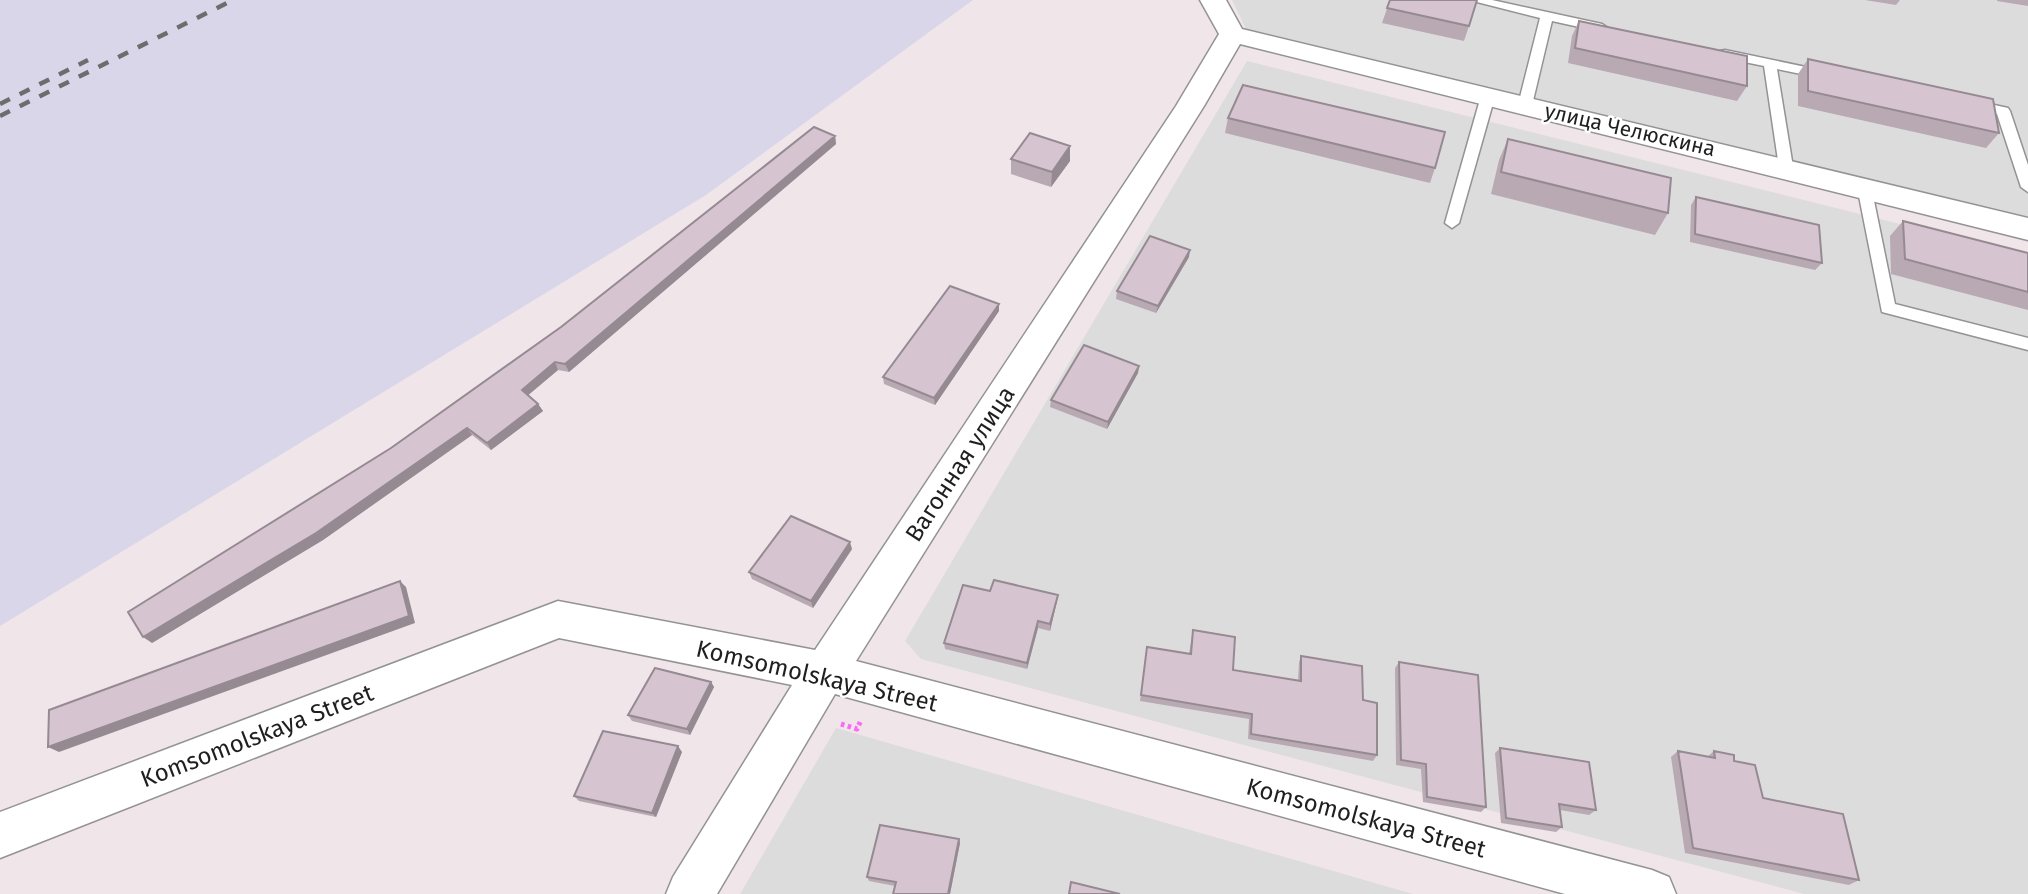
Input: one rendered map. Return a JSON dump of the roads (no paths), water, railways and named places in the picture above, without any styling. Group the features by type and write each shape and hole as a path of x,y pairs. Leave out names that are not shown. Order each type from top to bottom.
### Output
{"street":[{"path":"1213,0 1231,34"},
{"name":"улица Челюскина","path":"1231,34 1864,186 2028,229"},
{"name":"Вагонная улица","path":"690,894 825,672 1182,118 1231,34"},
{"name":"Komsomolskaya Street","path":"0,835 558,619 825,672 1652,894"}],"lane":[{"path":"1475,0 1612,30"},
{"path":"1525,105 1546,16"},
{"path":"1717,52 1835,77"},
{"path":"1770,64 1786,167"},
{"path":"1452,223 1488,96"},
{"path":"1964,103 2003,111 2028,187"},
{"path":"1864,186 1888,308 2028,344"}],"railway":[{"path":"0,116 233,0"},
{"path":"0,104 88,60"}]}
